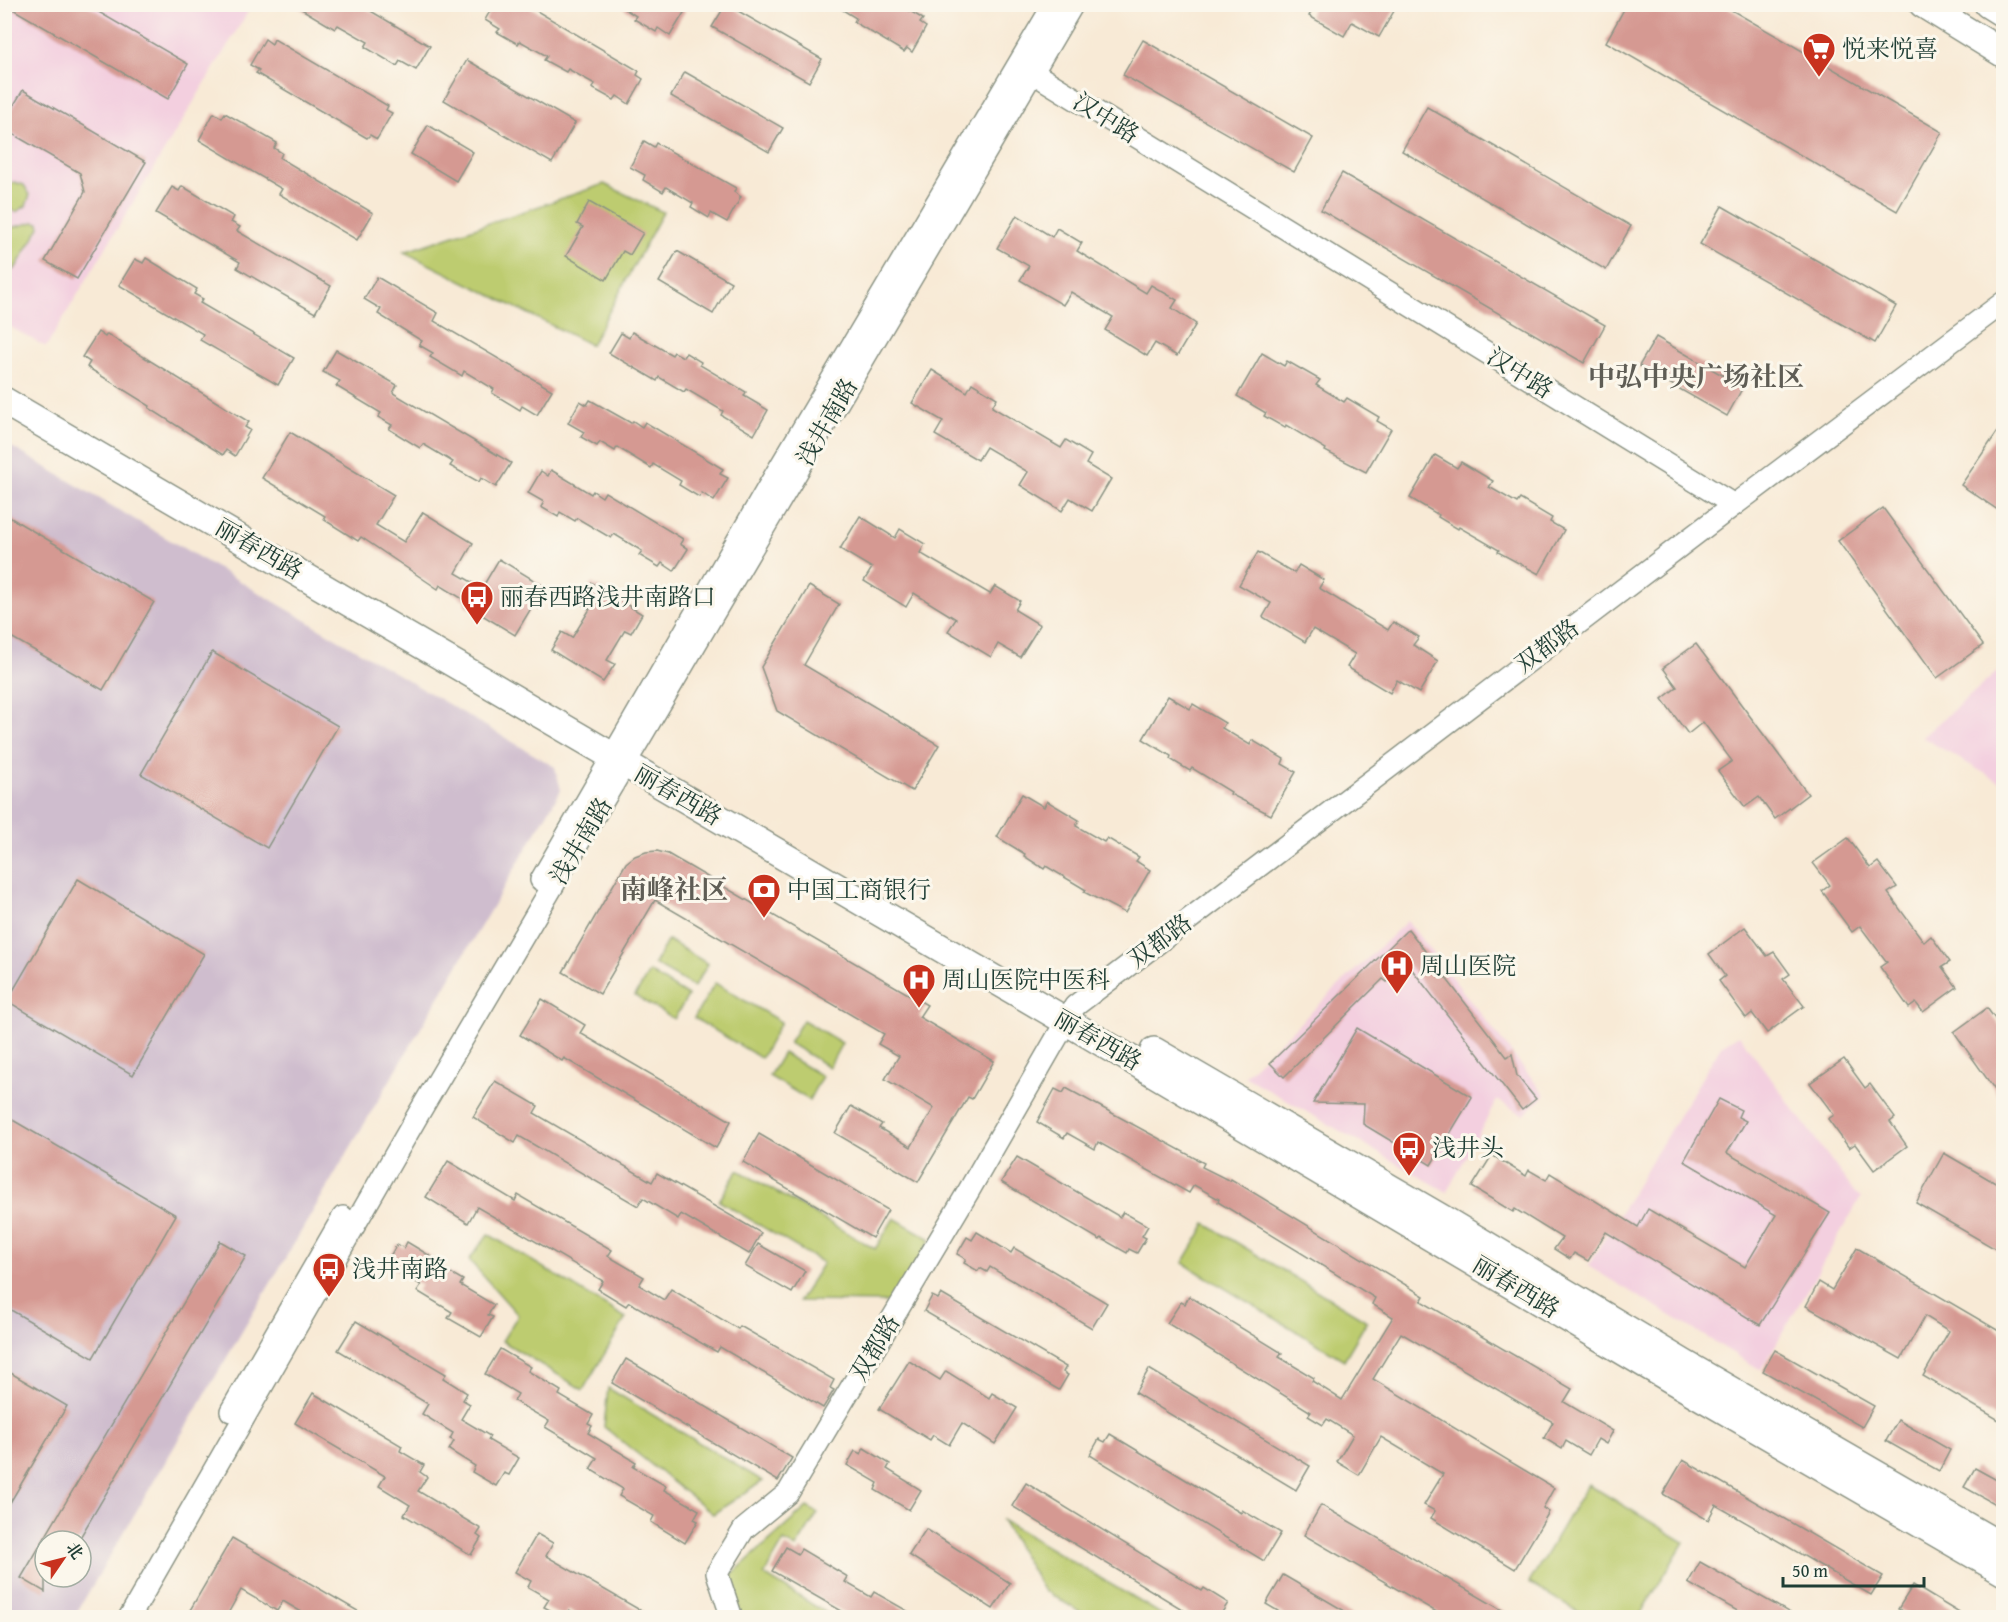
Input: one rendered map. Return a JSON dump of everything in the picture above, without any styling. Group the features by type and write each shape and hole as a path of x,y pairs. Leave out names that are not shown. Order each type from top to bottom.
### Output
{"main road":[{"path":"1923,4 2004,54"},
{"path":"1988,4 2004,14"},
{"name":"丽春西路","path":"4,382 623,753"},
{"name":"丽春西路","path":"4,401 623,753 1071,1013 1441,1218 1685,1364 2004,1548"},
{"name":"丽春西路","path":"1071,1013 1680,1384 2004,1572"}],"street":[{"name":"浅井南路","path":"1026,69 1054,4"},
{"name":"浅井南路","path":"129,1617 623,753 783,462 1026,69 1073,4"},
{"name":"汉中路","path":"1026,69 1734,505"},
{"path":"1734,505 2004,302"},
{"name":"双都路","path":"732,1617 717,1573 744,1529 788,1493 968,1192 1071,1013 1734,505"},
{"name":"浅井南路","path":"113,1617 273,1339 623,753"}],"shaded area":[{"path":"5,5 252,5 46,347 5,324"},
{"path":"5,443 555,767 561,790 93,1585 93,1529 33,1529 33,1589 90,1589 74,1617 5,1618"},
{"path":"2003,667 2003,784 1922,737"},
{"name":"周山医院","path":"1407,921 1545,1095 1524,1115 1497,1100 1447,1192 1244,1076"},
{"path":"1739,1035 1855,1193 1861,1197 1761,1370 1588,1266 1721,1046"}],"green space":[{"path":"14,182 24,185 30,195 26,206 16,212 5,207 5,186"},
{"path":"604,184 663,212 591,345 404,252"},
{"path":"34,222 39,223 40,227 15,269 11,270 5,246 5,232 7,229"},
{"path":"668,940 708,964 694,987 654,964"},
{"path":"649,972 688,996 674,1019 635,996"},
{"path":"715,983 781,1022 761,1058 694,1018"},
{"path":"803,1020 842,1043 829,1067 789,1043"},
{"path":"783,1053 822,1076 809,1100 769,1076"},
{"path":"738,1170 875,1249 894,1218 931,1239 894,1302 799,1301 823,1263 719,1201"},
{"path":"1206,1224 1367,1321 1344,1360 1183,1263"},
{"path":"488,1234 626,1318 583,1390 502,1341 518,1315 469,1260"},
{"path":"608,1388 763,1481 713,1514 604,1427"},
{"path":"1588,1484 1684,1542 1639,1617 1587,1617 1529,1583"},
{"path":"807,1507 818,1513 796,1548 784,1541 764,1575 833,1617 737,1617 721,1584"},
{"path":"1002,1520 1166,1617 1089,1617 1043,1590"}],"building":[{"path":"4,4 85,4 188,64 168,99"},
{"path":"293,4 359,4 430,46 416,70 400,61 397,66 365,47 368,42 338,25 335,29"},
{"path":"494,4 525,4 639,71 637,75 643,79 629,104 617,96 614,100 592,88 595,84 568,69 566,72 544,60 547,56 520,41 518,44 497,32 500,29 485,20"},
{"path":"617,4 674,4 685,11 670,36 658,28 656,32 634,19 636,16"},
{"path":"726,4 822,59 809,82 712,27"},
{"path":"833,4 899,4 923,19 920,23 926,27 912,52 907,48 904,52 854,22 856,18"},
{"path":"1315,4 1398,4 1379,37 1352,22 1344,36 1309,16"},
{"path":"1627,4 1721,4 1942,132 1897,211 1606,42"},
{"path":"265,39 272,44 274,39 388,106 386,110 392,113 377,139 370,135 367,138 256,73 259,70 250,65"},
{"path":"1143,40 1313,138 1294,172 1123,75"},
{"path":"467,60 575,123 552,163 444,100"},
{"path":"685,72 783,128 769,152 671,96"},
{"path":"23,90 146,162 77,279 45,261 85,192 80,173 4,129 4,121"},
{"path":"1427,107 1631,226 1606,270 1402,151"},
{"path":"214,113 222,118 225,113 277,143 274,148 282,153 280,158 373,213 357,240 279,194 282,189 199,140"},
{"path":"428,125 473,152 456,181 411,154"},
{"path":"644,141 654,147 656,143 736,188 734,192 741,197 727,222 711,213 709,218 691,207 693,203 666,187 663,192 643,180 645,175 630,167"},
{"path":"1342,173 1605,325 1584,363 1321,210"},
{"path":"182,186 234,217 231,222 240,227 237,231 331,286 315,313 237,268 240,262 156,213 172,187 179,191"},
{"path":"589,202 643,233 630,255 623,251 606,280 566,256 583,227 577,224"},
{"path":"1722,206 1896,306 1875,343 1700,244"},
{"path":"1017,215 1052,237 1057,228 1082,243 1077,251 1146,293 1151,285 1177,300 1172,308 1196,324 1177,356 1155,343 1147,356 1105,330 1113,317 1071,292 1063,305 1020,280 1029,266 997,248"},
{"path":"677,251 731,282 713,314 659,282"},
{"path":"146,258 197,289 194,294 203,299 200,303 294,358 278,385 200,340 203,334 119,285 135,259 143,263"},
{"path":"377,277 438,313 434,321 552,390 537,415 522,406 520,410 492,393 494,389 464,371 462,376 430,357 433,353 419,345 422,341 378,314 381,309 364,299"},
{"path":"98,332 105,337 107,334 249,422 245,427 250,430 235,456 226,450 223,455 87,367 90,362 82,357"},
{"path":"632,332 672,355 674,352 683,357 686,353 701,362 700,365 746,392 744,396 768,410 754,435 721,415 723,411 686,389 684,392 659,377 657,381 609,353 621,333 629,338"},
{"path":"1656,337 1743,387 1727,416 1639,366"},
{"path":"336,350 397,385 393,393 511,463 496,487 481,478 479,482 450,466 453,462 423,444 420,448 389,429 392,425 378,417 381,413 336,386 340,381 323,372"},
{"path":"1262,353 1284,366 1287,361 1320,380 1316,385 1344,402 1347,398 1379,417 1377,421 1391,429 1366,472 1325,451 1326,449 1286,425 1285,428 1264,416 1266,413 1237,396"},
{"path":"932,370 967,392 972,383 997,398 992,407 1061,448 1066,440 1091,455 1086,464 1111,479 1092,511 1070,498 1062,511 1020,485 1028,472 986,447 978,460 935,435 943,421 912,403"},
{"path":"590,400 631,423 633,421 642,427 645,422 723,469 720,474 728,478 714,501 702,493 699,497 679,485 681,481 653,464 651,468 617,447 615,451 600,442 597,446 581,437 584,432 568,423 580,401 587,405"},
{"path":"2004,422 2004,514 1961,485"},
{"path":"290,432 394,495 376,525 404,542 423,512 473,543 456,573 482,588 499,559 550,590 539,609 533,605 515,635 464,604 466,601 440,585 438,589 361,537 358,541 323,519 325,516 262,478"},
{"path":"1435,455 1457,468 1461,462 1493,481 1489,487 1517,503 1520,499 1552,518 1550,522 1564,530 1539,574 1459,527 1458,529 1410,498"},
{"path":"551,470 591,494 593,491 602,497 605,492 683,539 680,544 688,549 674,571 662,563 659,567 639,555 642,551 614,534 611,538 577,518 575,521 560,512 558,517 541,507 544,502 528,493 541,471 548,476"},
{"path":"1883,508 1983,645 1937,678 1838,541"},
{"path":"4,514 154,602 103,690 4,633"},
{"path":"860,516 895,538 900,529 925,544 920,553 990,594 995,586 1020,601 1015,610 1040,625 1020,657 998,644 991,657 948,631 956,619 914,593 906,607 864,581 872,568 840,549"},
{"path":"1258,552 1294,573 1299,565 1324,580 1319,588 1388,630 1393,622 1419,637 1413,645 1438,661 1419,693 1397,680 1390,693 1347,667 1355,654 1313,629 1305,642 1263,617 1271,603 1239,585"},
{"path":"592,583 642,614 631,633 625,630 607,660 615,664 603,682 551,650 562,632 572,638 590,609 579,603"},
{"path":"809,586 839,604 804,665 939,745 912,791 777,711 761,667"},
{"path":"1696,644 1808,794 1775,819 1759,797 1745,807 1718,771 1732,761 1703,722 1688,734 1662,699 1677,687 1663,668"},
{"path":"212,652 338,726 267,848 141,774"},
{"path":"1168,696 1190,709 1193,704 1225,723 1222,728 1250,745 1252,740 1284,759 1282,764 1296,772 1271,815 1230,794 1231,792 1192,768 1190,771 1143,739"},
{"path":"1022,794 1044,807 1047,801 1079,820 1076,826 1104,842 1107,838 1139,857 1136,861 1150,870 1125,913 1084,892 1086,890 1046,866 1044,869 997,837"},
{"path":"1848,838 1870,868 1878,862 1897,887 1888,893 1924,942 1931,936 1950,962 1942,967 1957,987 1923,1012 1916,1003 1909,1008 1880,967 1887,962 1860,926 1852,932 1822,891 1830,885 1813,863"},
{"path":"657,851 668,854 927,1005 919,1017 994,1061 972,1099 968,1097 918,1182 835,1133 851,1106 882,1124 879,1128 911,1147 934,1108 885,1079 899,1056 878,1044 884,1034 655,900 600,994 563,972 626,863 635,856"},
{"path":"78,879 204,954 133,1075 7,1001"},
{"path":"1745,927 1767,956 1774,952 1790,974 1783,979 1804,1006 1767,1033 1752,1013 1746,1018 1719,981 1725,976 1709,954"},
{"path":"1408,929 1507,1057 1512,1054 1517,1076 1536,1099 1522,1110 1406,962 1387,982 1383,979 1284,1077 1270,1063"},
{"path":"542,999 585,1025 580,1033 731,1121 716,1148 564,1058 562,1061 520,1035"},
{"path":"1987,1008 2004,1031 2004,1103 1954,1032"},
{"path":"1357,1028 1472,1097 1431,1165 1363,1124 1364,1104 1313,1103"},
{"path":"1844,1059 1865,1088 1870,1084 1895,1118 1890,1122 1907,1146 1874,1170 1855,1144 1849,1148 1828,1119 1834,1115 1810,1083"},
{"path":"495,1081 538,1106 534,1113 652,1182 657,1173 761,1233 749,1254 681,1214 678,1219 643,1198 638,1206 519,1136 515,1143 473,1117"},
{"path":"1066,1088 1204,1163 1202,1167 1230,1181 1231,1179 1424,1296 1421,1301 1572,1389 1564,1402 1613,1431 1606,1444 1598,1439 1589,1455 1566,1441 1562,1449 1544,1438 1553,1422 1401,1333 1373,1379 1554,1488 1543,1508 1549,1512 1515,1569 1431,1518 1435,1511 1424,1505 1443,1474 1381,1437 1359,1475 1337,1462 1353,1435 1327,1419 1323,1425 1308,1416 1311,1412 1167,1323 1181,1302 1185,1304 1189,1296 1282,1353 1279,1357 1314,1378 1312,1381 1342,1400 1393,1317 1372,1304 1375,1298 1194,1185 1189,1193 1098,1142 1095,1149 1067,1133 1064,1138 1037,1122 1055,1089 1063,1093"},
{"path":"1719,1099 1741,1110 1738,1117 1746,1121 1727,1153 1830,1213 1760,1325 1606,1232 1588,1261 1574,1253 1570,1259 1554,1249 1562,1238 1515,1209 1513,1212 1472,1187 1492,1155 1526,1176 1529,1170 1546,1180 1550,1173 1638,1227 1648,1209 1745,1267 1776,1215 1684,1161"},
{"path":"4,1115 176,1215 93,1358 4,1306"},
{"path":"759,1134 888,1210 872,1238 743,1162"},
{"path":"1944,1153 2004,1188 2004,1254 1916,1203"},
{"path":"1017,1157 1120,1217 1123,1212 1148,1226 1142,1236 1146,1238 1137,1253 1129,1249 1127,1253 1101,1238 1100,1240 1001,1182"},
{"path":"448,1161 515,1201 518,1195 612,1250 608,1256 644,1277 639,1285 664,1300 671,1289 738,1329 740,1326 834,1380 830,1388 834,1390 823,1408 720,1347 717,1352 629,1302 626,1306 598,1289 603,1281 477,1207 468,1223 426,1197"},
{"path":"977,1232 1011,1253 1014,1248 1107,1303 1092,1328 990,1267 987,1272 980,1268 978,1271 964,1263 966,1259 957,1254 967,1237 972,1240"},
{"path":"220,1241 246,1256 85,1529 50,1529"},
{"path":"407,1242 432,1257 430,1261 463,1280 460,1285 494,1305 488,1315 493,1317 481,1337 448,1318 452,1312 417,1291 421,1285 386,1263 397,1244 404,1248"},
{"path":"758,1244 805,1271 792,1293 745,1266"},
{"path":"1857,1248 2004,1334 2004,1423 1923,1376 1949,1331 1925,1316 1901,1359 1806,1306 1819,1282 1832,1290"},
{"path":"941,1294 1066,1367 1063,1372 1068,1375 1059,1390 924,1311 932,1296 938,1299"},
{"path":"356,1321 446,1374 443,1378 467,1393 463,1400 470,1404 461,1419 490,1436 488,1440 519,1458 509,1475 504,1473 496,1486 472,1472 475,1466 449,1450 454,1441 450,1439 453,1433 422,1414 428,1404 338,1350"},
{"path":"500,1349 531,1367 528,1371 561,1391 559,1395 593,1415 588,1424 592,1426 588,1433 636,1462 633,1467 666,1486 664,1490 699,1510 694,1519 698,1521 685,1543 651,1522 654,1516 619,1496 623,1489 590,1469 597,1458 545,1427 549,1421 514,1401 518,1394 485,1374"},
{"path":"1775,1350 1874,1406 1862,1427 1763,1371"},
{"path":"626,1359 792,1458 778,1481 612,1383"},
{"path":"909,1361 940,1380 946,1371 989,1398 992,1393 1017,1408 995,1444 962,1423 949,1445 933,1435 930,1440 879,1409"},
{"path":"4,1369 67,1406 4,1513"},
{"path":"1149,1369 1310,1466 1296,1490 1135,1393"},
{"path":"313,1393 402,1446 400,1451 424,1465 420,1472 427,1477 418,1491 481,1529 477,1535 481,1538 471,1555 404,1515 410,1505 379,1486 385,1476 295,1423"},
{"path":"1898,1420 1950,1450 1939,1471 1886,1441"},
{"path":"1110,1434 1241,1513 1242,1510 1281,1533 1264,1561 1090,1455 1099,1439 1105,1442"},
{"path":"864,1448 890,1464 887,1469 921,1490 909,1510 875,1490 878,1483 847,1465 855,1451 861,1454"},
{"path":"1683,1460 1883,1576 1871,1595 1716,1505 1708,1520 1663,1494"},
{"path":"1975,1468 2004,1484 2004,1509 1964,1487"},
{"path":"1026,1483 1202,1591 1204,1588 1228,1603 1219,1617 1195,1617 1012,1506"},
{"path":"1321,1505 1514,1617 1445,1617 1304,1535"},
{"path":"926,1529 1010,1583 993,1609 909,1555"},
{"path":"537,1534 553,1543 546,1556 652,1617 582,1617 569,1610 563,1617 544,1607 549,1599 528,1587 531,1581 515,1572"},
{"path":"232,1538 368,1617 310,1617 283,1601 277,1611 241,1590 226,1617 186,1617"},
{"path":"786,1547 798,1554 801,1549 848,1577 845,1582 871,1597 874,1592 918,1617 852,1617 772,1571"},
{"path":"33,1558 33,1585 21,1578"},
{"path":"1700,1562 1797,1617 1748,1617 1688,1583"},
{"path":"1283,1575 1355,1617 1288,1617 1266,1604"},
{"path":"1913,1585 1966,1617 1913,1617 1898,1609"}],"place":[{"name":"悦来悦喜","path":"1819,78"},
{"name":"丽春西路浅井南路口","path":"477,626"},
{"name":"中国工商银行","path":"764,919"},
{"name":"周山医院","path":"1397,995"},
{"name":"周山医院中医科","path":"919,1009"},
{"name":"浅井头","path":"1409,1177"},
{"name":"浅井南路","path":"329,1298"}],"district":[{"name":"中弘中央广场社区","path":"1696,377"},
{"name":"南峰社区","path":"674,890"}]}
